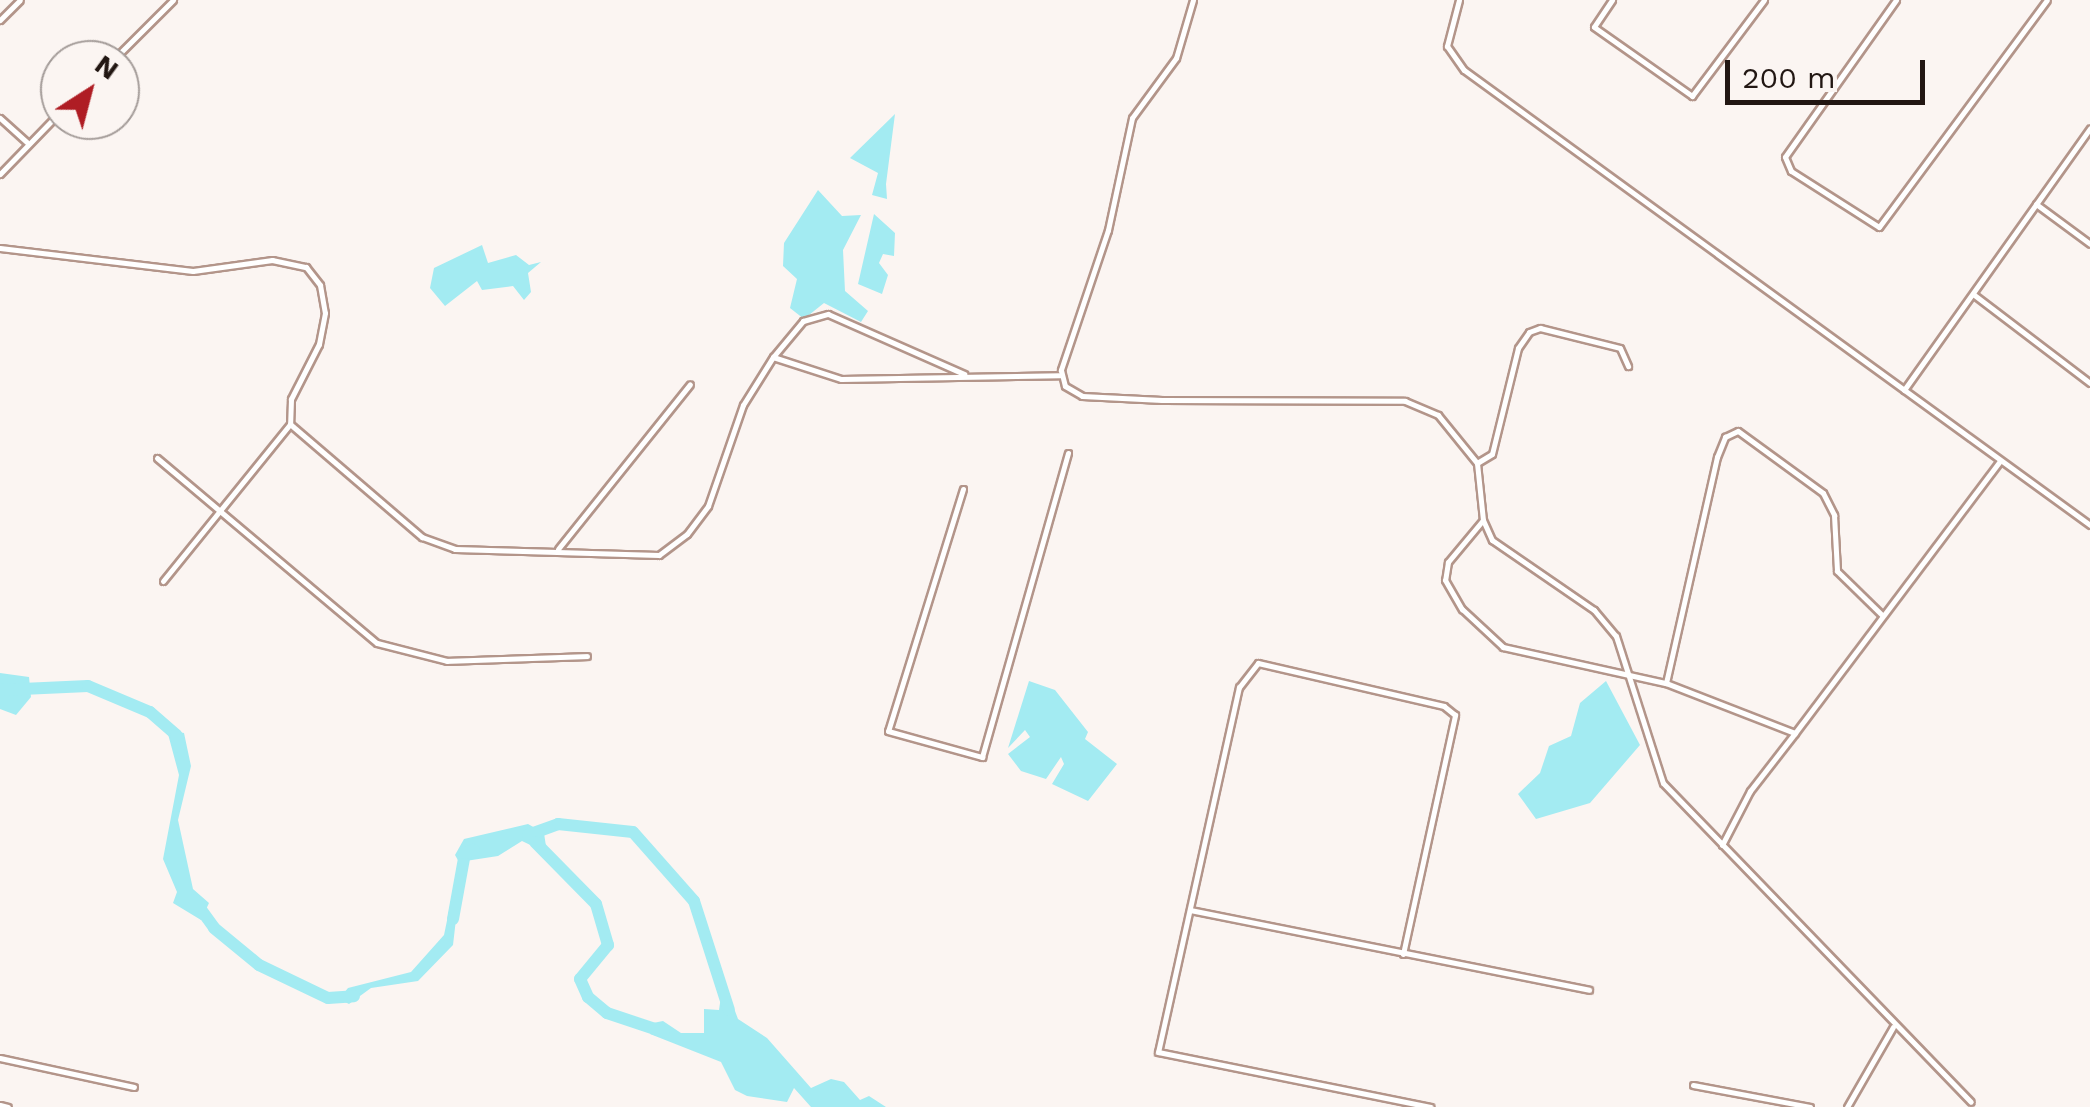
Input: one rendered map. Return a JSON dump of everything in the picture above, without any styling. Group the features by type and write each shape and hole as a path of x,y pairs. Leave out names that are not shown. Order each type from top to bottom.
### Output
{"street":[{"path":"0,20 20,0"},
{"path":"133,40 173,0"},
{"path":"1193,0 1176,58 1132,118 1108,230 1061,376 1070,391 1082,396 1405,401 1438,416 1477,462 1482,520 1499,546 1601,616 1632,676 1649,753 1663,783 1894,1027 1971,1102"},
{"path":"1460,0 1447,46 1464,70 2090,526"},
{"path":"1612,0 1594,27 1688,96 1764,0"},
{"path":"1896,0 1785,157 1791,171 1879,226 2047,0"},
{"path":"0,118 28,143"},
{"path":"1904,390 2090,128"},
{"path":"0,174 40,131"},
{"path":"2036,204 2090,244"},
{"path":"0,248 194,272 272,260 306,266 320,285 324,313 319,344 291,399 290,424 163,582"},
{"path":"1972,294 2090,383"},
{"path":"290,424 422,537 455,549 558,549 658,555 687,534 708,506 744,405 773,356 804,321 828,314 968,376"},
{"path":"1477,462 1492,454 1518,348 1528,332 1540,328 1620,348 1628,366"},
{"path":"773,356 842,379 1061,376"},
{"path":"558,549 690,384"},
{"path":"1666,683 1718,457 1725,438 1738,431 1824,492 1834,514 1837,572 1883,615"},
{"path":"964,489 888,731 982,757 1068,453"},
{"path":"157,458 217,514 377,643 447,661 588,656"},
{"path":"1722,845 1750,791 2000,462"},
{"path":"1482,520 1448,562 1444,580 1486,636 1519,654 1666,683 1795,733"},
{"path":"1403,954 1455,715 1444,706 1258,664 1239,687 1158,1052 1430,1107"},
{"path":"1190,910 1589,990"},
{"path":"1847,1107 1894,1027"},
{"path":"0,1058 134,1087"},
{"path":"1693,1084 1810,1107"}],"water":[{"path":"895,114 887,199 872,195 878,173 850,158"},
{"path":"818,190 842,216 861,215 843,250 845,291 868,311 861,322 824,303 804,319 790,308 797,279 783,266 784,243"},
{"path":"874,214 895,233 894,256 883,254 879,263 888,275 882,294 858,284"},
{"path":"482,245 488,263 516,255 529,265 541,262 528,273 531,292 524,300 513,286 482,290 477,281 445,306 430,288 434,268"},
{"path":"0,673 29,677 31,697 16,715 0,709"},
{"path":"1029,681 1055,690 1088,732 1085,739 1117,764 1088,801 1052,784 1064,764 1061,757 1046,779 1021,771 1008,754 1030,737 1025,730 1008,748"},
{"path":"1606,681 1640,745 1590,803 1536,819 1518,794 1540,773 1549,746 1571,736 1580,703"},
{"path":"184,733 191,766 178,820 193,889 209,903 201,920 173,903 177,892 163,859 179,775 168,734"},
{"path":"528,824 544,833 547,853 522,841 498,856 459,862 455,855 464,839"},
{"path":"458,902 453,945 418,981 371,988 349,1004 339,999 348,988 411,972 444,935 450,906"},
{"path":"729,995 738,1019 767,1038 811,1088 831,1079 844,1082 860,1100 869,1096 886,1107 811,1107 794,1088 787,1102 747,1096 735,1090 721,1062 650,1034 653,1023 663,1021 681,1033 704,1033 704,1009 719,1010 721,996"}],"waterway":[{"path":"0,690 88,686 150,712 176,735 179,747"},
{"path":"528,835 558,824 633,832 694,901 729,1010"},
{"path":"535,842 596,904 608,945 580,979 588,997 607,1013 664,1032"},
{"path":"453,919 465,853 473,850"},
{"path":"194,900 214,928 259,965 328,998 354,996"}]}
